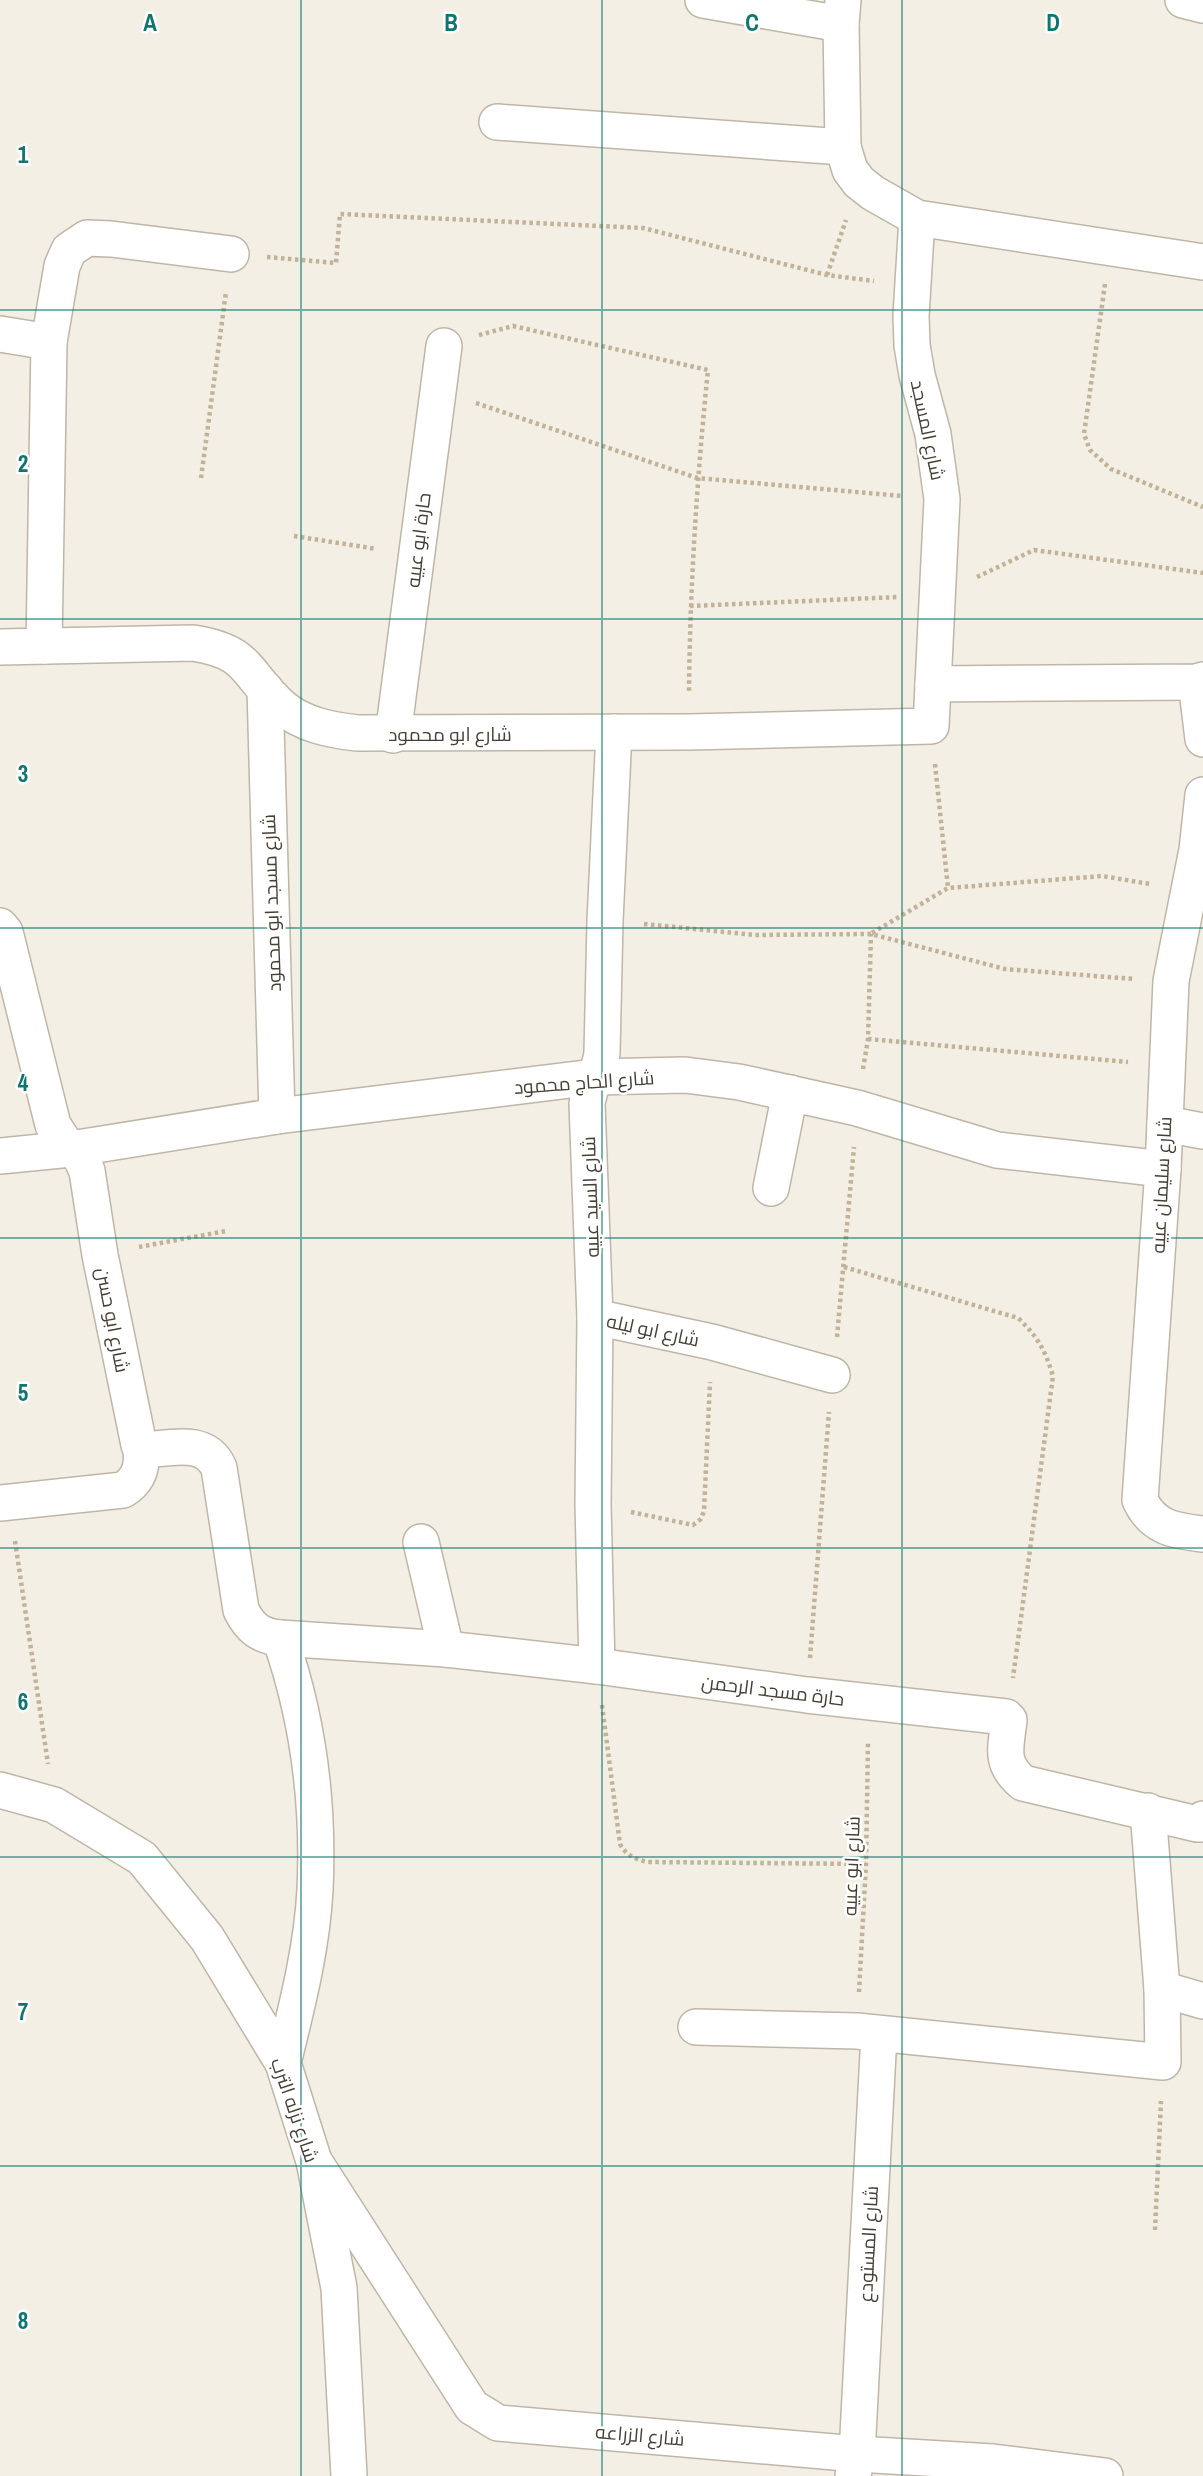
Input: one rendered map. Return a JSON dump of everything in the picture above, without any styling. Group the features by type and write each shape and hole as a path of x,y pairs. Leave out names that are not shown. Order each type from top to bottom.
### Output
{"street":[{"path":"703,0 842,12 843,147 850,170 859,182 873,193 917,218 1110,250 1203,262"},
{"path":"1183,0 1203,5"},
{"path":"497,122 843,147"},
{"name":"شارع المسجد","path":"917,218 912,345 933,434 942,499 931,726"},
{"path":"44,646 49,342 62,266 69,250 87,238 231,254"},
{"path":"0,334 49,342"},
{"name":"حارة ابو عبيه","path":"393,735 444,346"},
{"name":"شارع ابو محمود","path":"0,647 193,643 209,646 234,655 281,706 305,721 332,730 393,735 931,726"},
{"path":"933,684 1200,681 1203,739"},
{"name":"شارع مسجد ابو محمود","path":"265,689 277,1116"},
{"name":"شارع السيد عبيه","path":"597,1666 593,1504 595,1317 587,1104 602,1053 614,732"},
{"name":"شارع سليمان عبيه","path":"1203,795 1197,850 1171,981 1163,1169 1140,1500 1146,1513 1168,1529 1203,1534"},
{"name":"شارع ابو حسن","path":"0,926 5,932 53,1125 64,1142 79,1154 87,1171 100,1255 141,1449"},
{"name":"شارع الحاج محمود","path":"0,1157 71,1149 277,1116 594,1077 685,1075 739,1082 857,1108 997,1150 1163,1169"},
{"path":"771,1188 790,1093"},
{"path":"1165,1124 1203,1130"},
{"name":"شارع ابو ليله","path":"595,1317 712,1342 832,1375"},
{"path":"5,1503 123,1490 137,1478 141,1469 141,1449 193,1447 209,1453 215,1459 219,1468 241,1610 256,1631 267,1637 280,1638 295,1680 307,1739 313,1805 315,1890 308,1949 283,2063"},
{"path":"421,1542 446,1649"},
{"name":"حارة مسجد الرحمن","path":"280,1638 446,1649 1007,1718"},
{"path":"1007,1718 1005,1758 1009,1768 1023,1783 1199,1825 1203,1819"},
{"name":"شارع نزله الترب","path":"0,1790 54,1805 142,1857 207,1938 283,2063 314,2161 339,2288 349,2476"},
{"path":"696,2027 868,2032 1163,2062 1162,1989 1148,1811"},
{"path":"1162,1989 1203,2001"},
{"name":"شارع المستودع","path":"855,2465 868,2032"},
{"name":"شارع الزراعه","path":"314,2161 472,2407 498,2423 855,2465 993,2462 1105,2476"}],"path":[{"path":"827,275 859,182"},
{"path":"201,478 231,254 336,263 340,214 643,228 827,275 913,286"},
{"path":"1110,250 1084,433 1090,450 1111,468 1203,507"},
{"path":"444,346 513,326 708,370 697,478 690,606 689,732"},
{"path":"438,389 697,478 942,499"},
{"path":"294,536 362,545 416,559"},
{"path":"690,606 937,596 1034,550 1203,573"},
{"path":"931,726 948,888"},
{"path":"871,934 948,888 1102,876 1187,891"},
{"path":"605,920 755,935 871,934 1006,970 1171,981"},
{"path":"871,934 868,1040 1167,1065"},
{"path":"807,1695 832,1375 857,1108"},
{"path":"100,1255 226,1231"},
{"path":"844,1267 1018,1318 1037,1336 1046,1355 1053,1376 1007,1718"},
{"path":"593,1504 693,1525 701,1519 704,1511 712,1342"},
{"path":"5,1503 54,1805"},
{"path":"597,1666 620,1844 624,1851 647,1862 866,1864"},
{"name":"شارع ابو عبيه","path":"868,2032 866,1864 869,1702"},
{"path":"1156,2230 1163,2062"}]}
